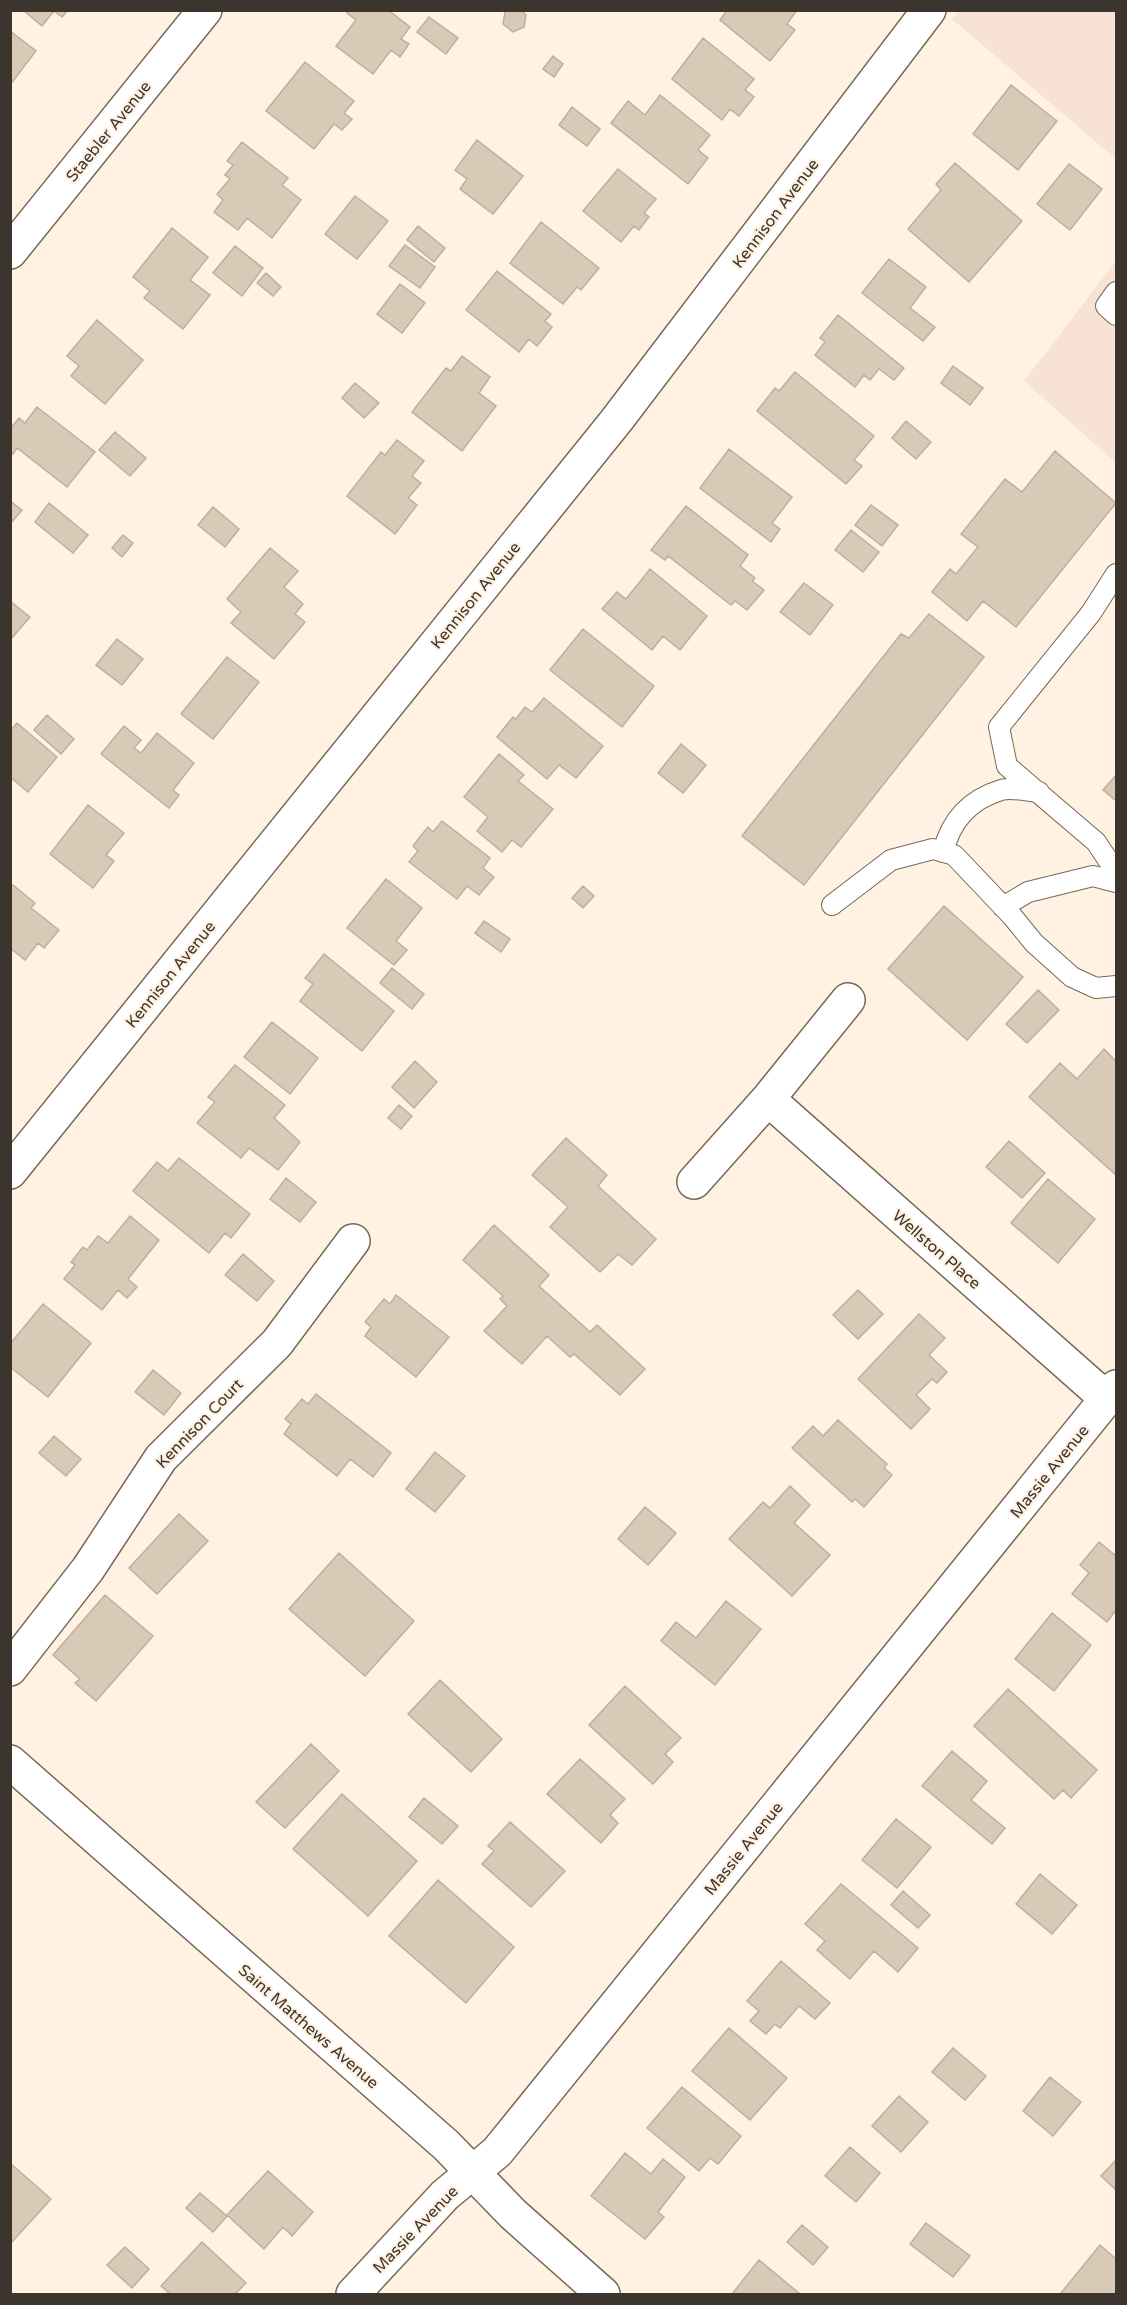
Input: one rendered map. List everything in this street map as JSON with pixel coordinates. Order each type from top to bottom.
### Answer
[{"type":"street","name":"Staebler Avenue","points":[[10,252],[205,10]]},
{"type":"street","name":"Kennison Avenue","points":[[10,1172],[616,421],[929,10]]},
{"type":"street","points":[[694,1182],[768,1099],[848,1000]]},
{"type":"street","name":"Wellston Place","points":[[768,1099],[1112,1393]]},
{"type":"street","name":"Kennison Court","points":[[10,1669],[88,1569],[161,1458],[276,1343],[352,1241]]},
{"type":"street","name":"Massie Avenue","points":[[353,2295],[445,2195],[497,2152],[1112,1393]]},
{"type":"street","name":"Saint Matthews Avenue","points":[[10,1762],[446,2145],[513,2214],[603,2295]]},
{"type":"lane","points":[[1116,292],[1106,306],[1116,315]]},
{"type":"lane","points":[[1116,574],[1091,613],[999,727],[1007,766],[1096,842],[1116,872]]},
{"type":"lane","points":[[943,852],[948,832],[967,808],[1003,789],[1039,792]]},
{"type":"lane","points":[[832,905],[891,860],[933,849],[954,855],[1034,943],[1072,977],[1096,987],[1116,986]]},
{"type":"lane","points":[[1003,907],[1028,892],[1093,876],[1116,882]]},
{"type":"shaded area","points":[[960,11],[1116,11],[1116,159],[952,19]]},
{"type":"shaded area","points":[[1116,261],[1116,463],[1024,381]]},
{"type":"building","points":[[23,10],[68,10],[62,17],[54,11],[42,26]]},
{"type":"building","points":[[349,10],[388,10],[410,27],[401,39],[409,44],[400,57],[391,50],[373,74],[336,46],[356,20],[347,13]]},
{"type":"building","points":[[521,10],[526,15],[524,27],[513,32],[503,24],[505,12]]},
{"type":"building","points":[[727,10],[797,10],[787,24],[795,30],[770,61],[720,20]]},
{"type":"building","points":[[429,17],[458,38],[446,54],[417,32]]},
{"type":"building","points":[[10,31],[36,51],[10,85]]},
{"type":"building","points":[[703,38],[754,79],[745,90],[754,97],[739,116],[730,109],[722,120],[672,79]]},
{"type":"building","points":[[553,56],[563,64],[554,77],[543,69]]},
{"type":"building","points":[[305,62],[354,101],[344,113],[352,119],[342,130],[334,124],[314,149],[266,111]]},
{"type":"building","points":[[1011,85],[1057,121],[1018,170],[973,134]]},
{"type":"building","points":[[660,95],[710,135],[698,150],[708,158],[688,184],[611,123],[628,101],[645,115]]},
{"type":"building","points":[[572,107],[600,129],[587,146],[559,125]]},
{"type":"building","points":[[477,140],[523,176],[493,214],[460,189],[467,179],[455,170]]},
{"type":"building","points":[[242,142],[288,178],[282,185],[301,200],[272,238],[247,218],[238,230],[214,212],[223,200],[217,194],[230,179],[225,175],[233,165],[227,161]]},
{"type":"building","points":[[955,163],[1022,221],[969,282],[908,229],[941,190],[936,184]]},
{"type":"building","points":[[1069,164],[1102,189],[1070,230],[1037,204]]},
{"type":"building","points":[[618,169],[656,199],[644,213],[649,217],[639,230],[634,226],[621,242],[583,211]]},
{"type":"building","points":[[355,196],[388,221],[357,259],[325,234]]},
{"type":"building","points":[[541,222],[599,268],[581,290],[577,287],[563,304],[510,263]]},
{"type":"building","points":[[418,226],[445,248],[434,262],[407,240]]},
{"type":"building","points":[[172,228],[208,257],[190,280],[210,295],[183,329],[144,298],[150,291],[133,277]]},
{"type":"building","points":[[405,245],[435,267],[420,288],[389,266]]},
{"type":"building","points":[[235,246],[263,268],[242,296],[213,273]]},
{"type":"building","points":[[889,259],[926,287],[910,308],[935,327],[923,341],[862,293]]},
{"type":"building","points":[[497,271],[551,314],[545,321],[552,327],[537,346],[529,339],[519,352],[466,310]]},
{"type":"building","points":[[266,273],[281,287],[273,296],[257,283]]},
{"type":"building","points":[[400,284],[425,303],[402,333],[377,314]]},
{"type":"building","points":[[838,315],[904,368],[894,380],[879,369],[870,380],[864,375],[855,387],[815,355],[825,342],[820,338]]},
{"type":"building","points":[[97,320],[143,360],[105,404],[71,376],[79,366],[67,356]]},
{"type":"building","points":[[462,356],[490,377],[479,393],[496,406],[462,451],[412,412],[446,368],[451,371]]},
{"type":"building","points":[[953,366],[983,388],[970,405],[941,383]]},
{"type":"building","points":[[795,372],[874,436],[854,460],[862,466],[846,484],[757,411],[775,388],[779,391]]},
{"type":"building","points":[[355,383],[379,403],[364,418],[342,398]]},
{"type":"building","points":[[37,407],[95,452],[67,487],[17,448],[13,454],[10,452],[10,429],[19,418],[25,423]]},
{"type":"building","points":[[906,421],[931,442],[916,459],[892,438]]},
{"type":"building","points":[[115,432],[146,458],[130,476],[99,450]]},
{"type":"building","points":[[397,440],[424,461],[412,476],[421,483],[408,498],[417,505],[395,534],[347,496],[381,452],[385,455]]},
{"type":"building","points":[[729,449],[792,497],[772,523],[780,529],[771,542],[700,488]]},
{"type":"building","points":[[1055,451],[1116,503],[1016,627],[983,601],[967,621],[932,592],[950,569],[956,574],[978,547],[961,534],[1005,479],[1022,492]]},
{"type":"building","points":[[10,501],[22,510],[10,524]]},
{"type":"building","points":[[49,503],[88,535],[73,553],[35,522]]},
{"type":"building","points":[[871,505],[898,525],[882,546],[855,525]]},
{"type":"building","points":[[686,506],[748,555],[740,566],[755,578],[752,581],[764,590],[747,610],[735,601],[731,605],[668,556],[665,560],[651,550]]},
{"type":"building","points":[[213,507],[239,529],[225,547],[198,525]]},
{"type":"building","points":[[851,530],[879,552],[863,572],[835,550]]},
{"type":"building","points":[[123,535],[133,543],[122,557],[112,548]]},
{"type":"building","points":[[270,548],[298,571],[284,587],[303,604],[295,614],[305,622],[274,659],[231,623],[241,612],[227,599]]},
{"type":"building","points":[[650,569],[707,616],[680,650],[663,636],[652,650],[602,609],[617,592],[626,599]]},
{"type":"building","points":[[804,583],[833,605],[810,635],[780,612]]},
{"type":"building","points":[[10,601],[30,617],[10,640]]},
{"type":"building","points":[[929,614],[984,657],[804,885],[742,836],[901,634],[909,638]]},
{"type":"building","points":[[583,629],[654,686],[622,727],[550,670]]},
{"type":"building","points":[[117,639],[143,659],[122,685],[96,665]]},
{"type":"building","points":[[227,657],[259,682],[213,739],[181,714]]},
{"type":"building","points":[[544,698],[603,746],[576,778],[559,765],[547,779],[497,737],[513,717],[516,719],[525,707],[532,712]]},
{"type":"building","points":[[47,715],[74,739],[61,754],[34,730]]},
{"type":"building","points":[[17,723],[57,757],[28,792],[10,777],[10,731]]},
{"type":"building","points":[[124,726],[141,740],[134,748],[141,753],[157,733],[194,763],[173,790],[179,795],[169,808],[101,754]]},
{"type":"building","points":[[681,744],[706,765],[683,793],[658,773]]},
{"type":"building","points":[[499,754],[524,775],[518,781],[553,809],[521,847],[512,840],[502,852],[477,831],[488,817],[464,797]]},
{"type":"building","points":[[1116,775],[1116,801],[1103,790]]},
{"type":"building","points":[[88,805],[124,833],[106,855],[114,861],[93,888],[50,854]]},
{"type":"building","points":[[442,821],[490,858],[483,868],[494,877],[479,895],[467,886],[457,899],[409,862],[418,851],[413,846],[423,833],[428,827],[433,832]]},
{"type":"building","points":[[386,879],[422,908],[396,941],[407,950],[394,965],[347,928]]},
{"type":"building","points":[[13,885],[35,903],[31,908],[59,930],[44,948],[38,943],[25,960],[10,948],[10,888]]},
{"type":"building","points":[[583,886],[594,896],[583,908],[572,898]]},
{"type":"building","points":[[944,906],[1023,977],[967,1040],[888,969]]},
{"type":"building","points":[[484,921],[510,939],[501,952],[475,933]]},
{"type":"building","points":[[324,954],[394,1011],[362,1051],[300,1001],[313,984],[305,978]]},
{"type":"building","points":[[392,968],[424,994],[412,1009],[380,983]]},
{"type":"building","points":[[1038,990],[1059,1010],[1027,1043],[1006,1024]]},
{"type":"building","points":[[272,1022],[318,1058],[290,1094],[244,1057]]},
{"type":"building","points":[[1104,1049],[1116,1061],[1116,1175],[1029,1097],[1060,1063],[1077,1079]]},
{"type":"building","points":[[415,1061],[437,1082],[414,1108],[392,1087]]},
{"type":"building","points":[[235,1065],[285,1105],[274,1118],[300,1142],[278,1170],[249,1148],[241,1158],[197,1123],[215,1102],[208,1097]]},
{"type":"building","points":[[399,1105],[412,1116],[401,1129],[388,1118]]},
{"type":"building","points":[[566,1138],[607,1175],[598,1186],[656,1239],[632,1265],[618,1254],[600,1272],[550,1227],[568,1207],[532,1175]]},
{"type":"building","points":[[1009,1141],[1045,1173],[1022,1198],[986,1167]]},
{"type":"building","points":[[179,1158],[250,1214],[231,1238],[225,1233],[209,1253],[133,1191],[157,1162],[168,1171]]},
{"type":"building","points":[[286,1178],[316,1202],[300,1222],[270,1199]]},
{"type":"building","points":[[1048,1179],[1095,1219],[1058,1263],[1011,1223]]},
{"type":"building","points":[[130,1216],[159,1240],[128,1279],[137,1287],[127,1298],[118,1290],[102,1310],[64,1279],[75,1265],[71,1262],[83,1247],[87,1250],[98,1236],[108,1243]]},
{"type":"building","points":[[494,1225],[549,1275],[539,1286],[590,1332],[597,1325],[645,1369],[620,1395],[574,1354],[570,1357],[547,1336],[522,1364],[484,1331],[507,1306],[500,1299],[503,1296],[463,1260]]},
{"type":"building","points":[[243,1254],[274,1281],[257,1301],[225,1275]]},
{"type":"building","points":[[858,1290],[883,1314],[858,1339],[833,1315]]},
{"type":"building","points":[[396,1295],[449,1337],[416,1377],[365,1336],[371,1327],[365,1322],[384,1299],[390,1304]]},
{"type":"building","points":[[43,1304],[91,1343],[48,1397],[10,1367],[10,1344]]},
{"type":"building","points":[[919,1314],[945,1338],[929,1355],[947,1372],[937,1383],[932,1379],[916,1395],[930,1409],[911,1429],[858,1379]]},
{"type":"building","points":[[153,1370],[181,1393],[164,1415],[135,1392]]},
{"type":"building","points":[[316,1394],[391,1453],[373,1477],[350,1459],[337,1476],[284,1434],[291,1424],[285,1419],[302,1399],[308,1404]]},
{"type":"building","points":[[838,1420],[887,1464],[884,1468],[892,1475],[864,1507],[855,1499],[852,1502],[792,1448],[813,1426],[823,1436]]},
{"type":"building","points":[[54,1436],[81,1459],[66,1476],[39,1453]]},
{"type":"building","points":[[435,1452],[465,1476],[435,1512],[406,1489]]},
{"type":"building","points":[[790,1486],[810,1505],[794,1523],[830,1555],[792,1596],[729,1539],[763,1502],[770,1508]]},
{"type":"building","points":[[645,1507],[676,1533],[648,1565],[618,1539]]},
{"type":"building","points":[[179,1514],[208,1541],[157,1594],[129,1568]]},
{"type":"building","points":[[1099,1542],[1116,1556],[1116,1610],[1107,1622],[1072,1594],[1089,1573],[1080,1565]]},
{"type":"building","points":[[339,1553],[414,1621],[365,1676],[289,1609]]},
{"type":"building","points":[[105,1595],[153,1636],[96,1701],[75,1683],[80,1679],[53,1655]]},
{"type":"building","points":[[726,1601],[761,1629],[715,1685],[661,1641],[676,1622],[696,1638]]},
{"type":"building","points":[[1052,1613],[1091,1645],[1054,1691],[1015,1659]]},
{"type":"building","points":[[440,1680],[502,1739],[471,1772],[408,1714]]},
{"type":"building","points":[[625,1686],[681,1738],[665,1754],[673,1762],[653,1784],[589,1725]]},
{"type":"building","points":[[1008,1689],[1097,1770],[1071,1798],[1063,1790],[1054,1799],[974,1726]]},
{"type":"building","points":[[311,1744],[339,1771],[285,1828],[256,1802]]},
{"type":"building","points":[[952,1751],[987,1781],[971,1800],[1005,1828],[992,1844],[922,1786]]},
{"type":"building","points":[[580,1759],[625,1799],[610,1815],[618,1823],[601,1843],[547,1794]]},
{"type":"building","points":[[342,1794],[417,1861],[368,1916],[293,1849]]},
{"type":"building","points":[[424,1798],[458,1826],[442,1844],[409,1817]]},
{"type":"building","points":[[896,1819],[931,1847],[897,1888],[862,1860]]},
{"type":"building","points":[[510,1822],[565,1871],[531,1907],[482,1864],[494,1851],[488,1846]]},
{"type":"building","points":[[1040,1874],[1077,1905],[1052,1934],[1016,1904]]},
{"type":"building","points":[[438,1880],[514,1947],[466,2003],[389,1936]]},
{"type":"building","points":[[841,1884],[918,1948],[898,1972],[874,1951],[850,1979],[817,1950],[825,1941],[805,1924]]},
{"type":"building","points":[[903,1891],[930,1915],[918,1928],[891,1905]]},
{"type":"building","points":[[781,1961],[830,2003],[815,2019],[799,2006],[780,2028],[775,2024],[766,2034],[750,2021],[759,2011],[747,2001]]},
{"type":"building","points":[[729,2028],[787,2078],[750,2120],[692,2071]]},
{"type":"building","points":[[953,2048],[986,2076],[965,2100],[932,2072]]},
{"type":"building","points":[[1050,2077],[1081,2102],[1053,2136],[1023,2111]]},
{"type":"building","points":[[682,2087],[741,2136],[718,2164],[710,2158],[699,2171],[647,2128]]},
{"type":"building","points":[[899,2096],[928,2122],[901,2152],[872,2126]]},
{"type":"building","points":[[850,2147],[880,2173],[856,2202],[825,2176]]},
{"type":"building","points":[[625,2153],[651,2174],[663,2159],[685,2177],[658,2212],[664,2217],[645,2239],[591,2196]]},
{"type":"building","points":[[1115,2161],[1116,2163],[1116,2190],[1101,2176]]},
{"type":"building","points":[[10,2163],[51,2199],[10,2244]]},
{"type":"building","points":[[268,2171],[313,2212],[292,2236],[283,2227],[264,2249],[227,2215]]},
{"type":"building","points":[[200,2193],[227,2216],[213,2232],[186,2208]]},
{"type":"building","points":[[926,2223],[970,2256],[953,2277],[910,2244]]},
{"type":"building","points":[[802,2225],[828,2247],[813,2265],[787,2242]]},
{"type":"building","points":[[202,2242],[246,2283],[235,2294],[170,2294],[161,2286]]},
{"type":"building","points":[[1100,2245],[1116,2259],[1116,2294],[1061,2293]]},
{"type":"building","points":[[125,2247],[149,2269],[132,2288],[107,2265]]},
{"type":"building","points":[[759,2260],[800,2294],[732,2294]]}]
